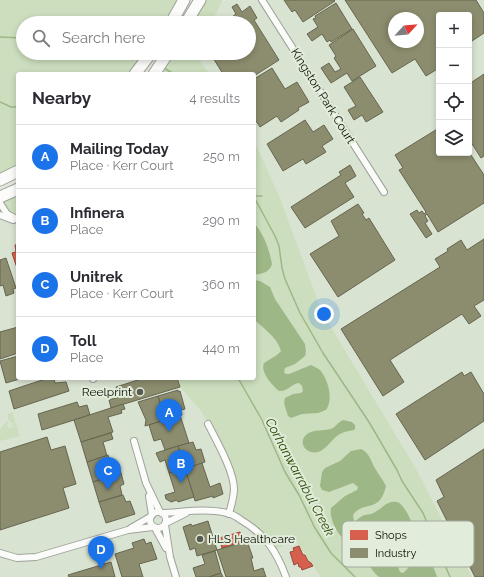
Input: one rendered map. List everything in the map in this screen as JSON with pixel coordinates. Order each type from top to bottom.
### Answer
[{"type":"highway","points":[[175,16],[184,0]]},
{"type":"highway","points":[[190,16],[200,0]]},
{"type":"highway","points":[[137,72],[146,60]]},
{"type":"highway","points":[[156,72],[164,60]]},
{"type":"highway","points":[[0,180],[16,172]]},
{"type":"highway","points":[[0,197],[16,190]]},
{"type":"street","name":"Kingston Park Court","points":[[262,0],[384,192]]},
{"type":"street","points":[[0,203],[7,214],[16,220]]},
{"type":"street","points":[[0,215],[16,220]]},
{"type":"street","points":[[208,424],[226,462],[233,481],[234,494],[229,514]]},
{"type":"street","points":[[134,441],[146,483],[151,516],[150,522],[170,557]]},
{"type":"street","points":[[146,483],[161,513],[166,519],[165,524],[170,557],[176,577]]},
{"type":"street","points":[[0,554],[17,558],[36,557],[128,530],[154,527],[160,528],[191,511]]},
{"type":"street","points":[[128,530],[155,512],[211,511],[229,514],[245,522],[262,535],[277,556],[286,577]]},
{"type":"shaded area","points":[[0,0],[184,0],[175,16],[16,16],[16,60],[146,60],[137,72],[16,72],[16,172],[0,180]]},
{"type":"shaded area","points":[[200,0],[223,0],[215,16],[190,16]]},
{"type":"shaded area","points":[[226,0],[484,0],[484,577],[472,577],[467,567],[474,567],[474,521],[443,521],[415,467],[322,312],[280,198],[256,144],[256,72],[208,72],[199,60],[256,60],[256,16],[215,16],[222,2]]},
{"type":"shaded area","points":[[163,60],[199,60],[208,72],[155,72]]},
{"type":"shaded area","points":[[256,144],[280,198],[322,312],[415,467],[443,521],[342,521],[342,567],[467,567],[472,577],[321,577],[295,540],[274,550],[263,535],[229,514],[234,488],[208,424],[201,411],[180,387],[178,380],[256,380]]},
{"type":"shaded area","points":[[16,191],[16,218],[0,203]]},
{"type":"shaded area","points":[[0,217],[16,221],[16,380],[178,380],[180,387],[201,411],[208,424],[295,539],[321,577],[0,577]]},
{"type":"shaded area","points":[[256,226],[266,242],[272,264],[267,271],[256,274]]},
{"type":"shaded area","points":[[256,280],[270,287],[275,299],[305,344],[305,356],[295,364],[285,368],[284,372],[289,374],[311,365],[320,370],[328,384],[330,395],[330,401],[326,410],[318,413],[302,414],[291,418],[288,416],[284,403],[285,398],[303,391],[302,386],[299,383],[279,391],[270,382],[265,374],[263,367],[264,363],[281,351],[273,337],[256,321]]},
{"type":"shaded area","points":[[12,412],[20,436],[0,441],[0,429],[7,421],[9,424],[7,424],[8,428],[13,427],[12,423],[8,419],[8,414]]},
{"type":"shaded area","points":[[343,420],[352,422],[355,425],[355,429],[344,432],[335,437],[325,448],[318,452],[310,452],[304,447],[303,441],[307,434],[310,432],[331,429]]},
{"type":"shaded area","points":[[361,449],[368,455],[386,486],[383,495],[376,504],[357,511],[353,515],[354,521],[342,521],[342,538],[332,521],[331,508],[345,496],[357,490],[358,487],[353,483],[329,492],[322,490],[320,486],[322,472],[325,468],[340,461],[351,451]]},
{"type":"shaded area","points":[[390,502],[397,502],[401,504],[411,521],[356,521],[365,515],[373,513]]},
{"type":"shaded area","points":[[371,567],[398,567],[400,572],[403,573],[409,567],[433,567],[437,577],[379,577]]},
{"type":"building: Shops","points":[[16,252],[16,265],[12,253]]},
{"type":"building: Shops","points":[[240,532],[243,542],[222,548],[219,538]]},
{"type":"building: Shops","points":[[299,546],[303,555],[305,555],[313,566],[302,570],[298,563],[294,565],[290,552],[294,551],[293,548]]},
{"type":"building: Industry","points":[[284,0],[335,1],[303,22],[295,10],[292,12]]},
{"type":"building: Industry","points":[[345,0],[476,0],[484,13],[484,33],[472,41],[472,12],[436,12],[436,70],[426,76],[415,59],[392,73]]},
{"type":"building: Industry","points":[[336,3],[352,29],[331,42],[330,40],[327,42],[322,34],[312,41],[307,34],[318,27],[313,19],[316,18],[315,16]]},
{"type":"building: Industry","points":[[237,4],[242,12],[250,6],[256,16],[233,16],[236,14],[232,7]]},
{"type":"building: Industry","points":[[256,23],[279,60],[256,75],[256,72],[222,72],[214,60],[256,60]]},
{"type":"building: Industry","points":[[353,29],[376,66],[352,81],[347,73],[331,83],[321,68],[329,63],[335,72],[341,69],[334,58],[336,56],[329,45]]},
{"type":"building: Industry","points":[[272,68],[285,89],[297,82],[309,102],[298,108],[299,110],[281,122],[277,116],[260,127],[256,121],[256,78]]},
{"type":"building: Industry","points":[[484,74],[484,156],[481,158],[472,144],[472,82]]},
{"type":"building: Industry","points":[[360,77],[383,112],[366,122],[362,115],[354,120],[348,110],[356,106],[344,87]]},
{"type":"building: Industry","points":[[305,120],[313,132],[324,125],[333,139],[322,146],[326,152],[306,164],[303,159],[283,171],[267,144]]},
{"type":"building: Industry","points":[[436,130],[436,156],[472,156],[484,175],[484,203],[438,232],[427,214],[425,216],[428,221],[425,223],[432,234],[426,238],[410,214],[417,210],[419,213],[422,211],[424,214],[426,212],[399,170],[403,168],[395,155]]},
{"type":"building: Industry","points":[[350,165],[356,176],[345,183],[354,197],[305,228],[291,207],[341,175],[339,172]]},
{"type":"building: Industry","points":[[358,204],[364,213],[362,214],[366,220],[369,218],[395,260],[338,297],[310,254],[339,236],[331,221]]},
{"type":"building: Industry","points":[[484,239],[484,300],[474,306],[481,316],[469,324],[462,314],[390,360],[404,382],[383,396],[341,329],[440,267],[435,259],[448,251],[447,249],[461,240],[467,250]]},
{"type":"building: Industry","points":[[6,258],[16,288],[13,289],[14,293],[6,296],[3,285],[0,286],[0,260]]},
{"type":"building: Industry","points":[[16,328],[16,354],[0,359],[0,332]]},
{"type":"building: Industry","points":[[16,357],[16,380],[6,383],[0,361]]},
{"type":"building: Industry","points":[[462,372],[464,376],[471,372],[484,394],[484,421],[425,460],[396,414]]},
{"type":"building: Industry","points":[[42,380],[54,380],[55,383],[66,382],[69,391],[14,409],[9,391]]},
{"type":"building: Industry","name":"Reelprint","points":[[138,380],[178,380],[180,387],[111,408],[109,400],[119,397],[116,387]]},
{"type":"building: Industry","points":[[178,390],[178,392],[180,391],[185,409],[181,410],[182,415],[165,420],[158,396]]},
{"type":"building: Industry","points":[[158,396],[165,420],[145,426],[146,420],[138,402]]},
{"type":"building: Industry","points":[[77,402],[79,407],[87,405],[90,415],[42,430],[38,414]]},
{"type":"building: Industry","points":[[123,404],[125,409],[121,410],[122,413],[108,417],[113,432],[81,442],[74,420]]},
{"type":"building: Industry","points":[[180,415],[189,443],[165,450],[161,439],[154,441],[149,425]]},
{"type":"building: Industry","points":[[111,433],[113,439],[103,442],[107,456],[87,462],[81,442]]},
{"type":"building: Industry","points":[[47,437],[51,450],[65,446],[76,484],[63,488],[69,508],[0,530],[0,452]]},
{"type":"building: Industry","points":[[193,442],[196,450],[201,449],[205,462],[185,469],[178,446]]},
{"type":"building: Industry","points":[[178,446],[185,469],[169,473],[165,460],[160,462],[156,453]]},
{"type":"building: Industry","points":[[484,449],[484,577],[475,577],[470,567],[474,567],[474,521],[447,521],[437,501],[444,497],[436,480]]},
{"type":"building: Industry","points":[[108,455],[111,464],[117,462],[121,473],[93,482],[87,462]]},
{"type":"building: Industry","points":[[202,463],[210,487],[220,483],[223,494],[213,498],[213,496],[195,501],[185,469]]},
{"type":"building: Industry","points":[[185,469],[194,497],[178,502],[177,500],[171,502],[166,499],[165,495],[175,492],[169,473]]},
{"type":"building: Industry","points":[[121,473],[124,484],[120,486],[122,495],[99,502],[93,482]]},
{"type":"building: Industry","points":[[123,495],[126,502],[130,501],[135,514],[106,523],[99,502]]},
{"type":"building: Industry","name":"HLS Healthcare","points":[[208,521],[217,550],[197,556],[195,548],[190,550],[183,527]]},
{"type":"building: Industry","points":[[144,539],[146,544],[151,542],[157,559],[139,564],[143,577],[122,577],[115,554],[134,548],[132,543]]},
{"type":"building: Industry","points":[[247,541],[253,558],[251,558],[254,571],[263,568],[266,577],[226,577],[217,550]]},
{"type":"building: Industry","points":[[215,551],[221,573],[209,577],[196,577],[193,568],[205,564],[202,555]]},
{"type":"building: Industry","points":[[111,562],[115,577],[69,577],[68,575]]},
{"type":"building: Industry","points":[[221,573],[223,577],[209,577]]},
{"type":"waterway","points":[[0,37],[16,38]]},
{"type":"waterway","points":[[164,68],[171,72]]},
{"type":"waterway","name":"Corhanwarrabul Creek","points":[[0,102],[11,107],[16,107]]},
{"type":"waterway","points":[[256,196],[262,196]]},
{"type":"waterway","points":[[256,201],[279,246],[285,279],[300,313],[323,353],[369,422],[426,521]]},
{"type":"waterway","name":"Corhanwarrabul Creek","points":[[239,380],[262,420],[285,472],[299,495],[315,528],[331,553],[342,564]]},
{"type":"waterway","name":"Corhanwarrabul Creek","points":[[345,567],[355,577]]},
{"type":"waterway","points":[[446,567],[450,577]]},
{"type":"place","name":"Reelprint","points":[[140,392]]},
{"type":"place","name":"Mailing Today","points":[[169,432]]},
{"type":"place","name":"Infinera","points":[[181,483]]},
{"type":"place","name":"Unitrek","points":[[108,490]]},
{"type":"place","name":"HLS Healthcare","points":[[200,539]]},
{"type":"place","name":"Toll","points":[[101,569]]}]
